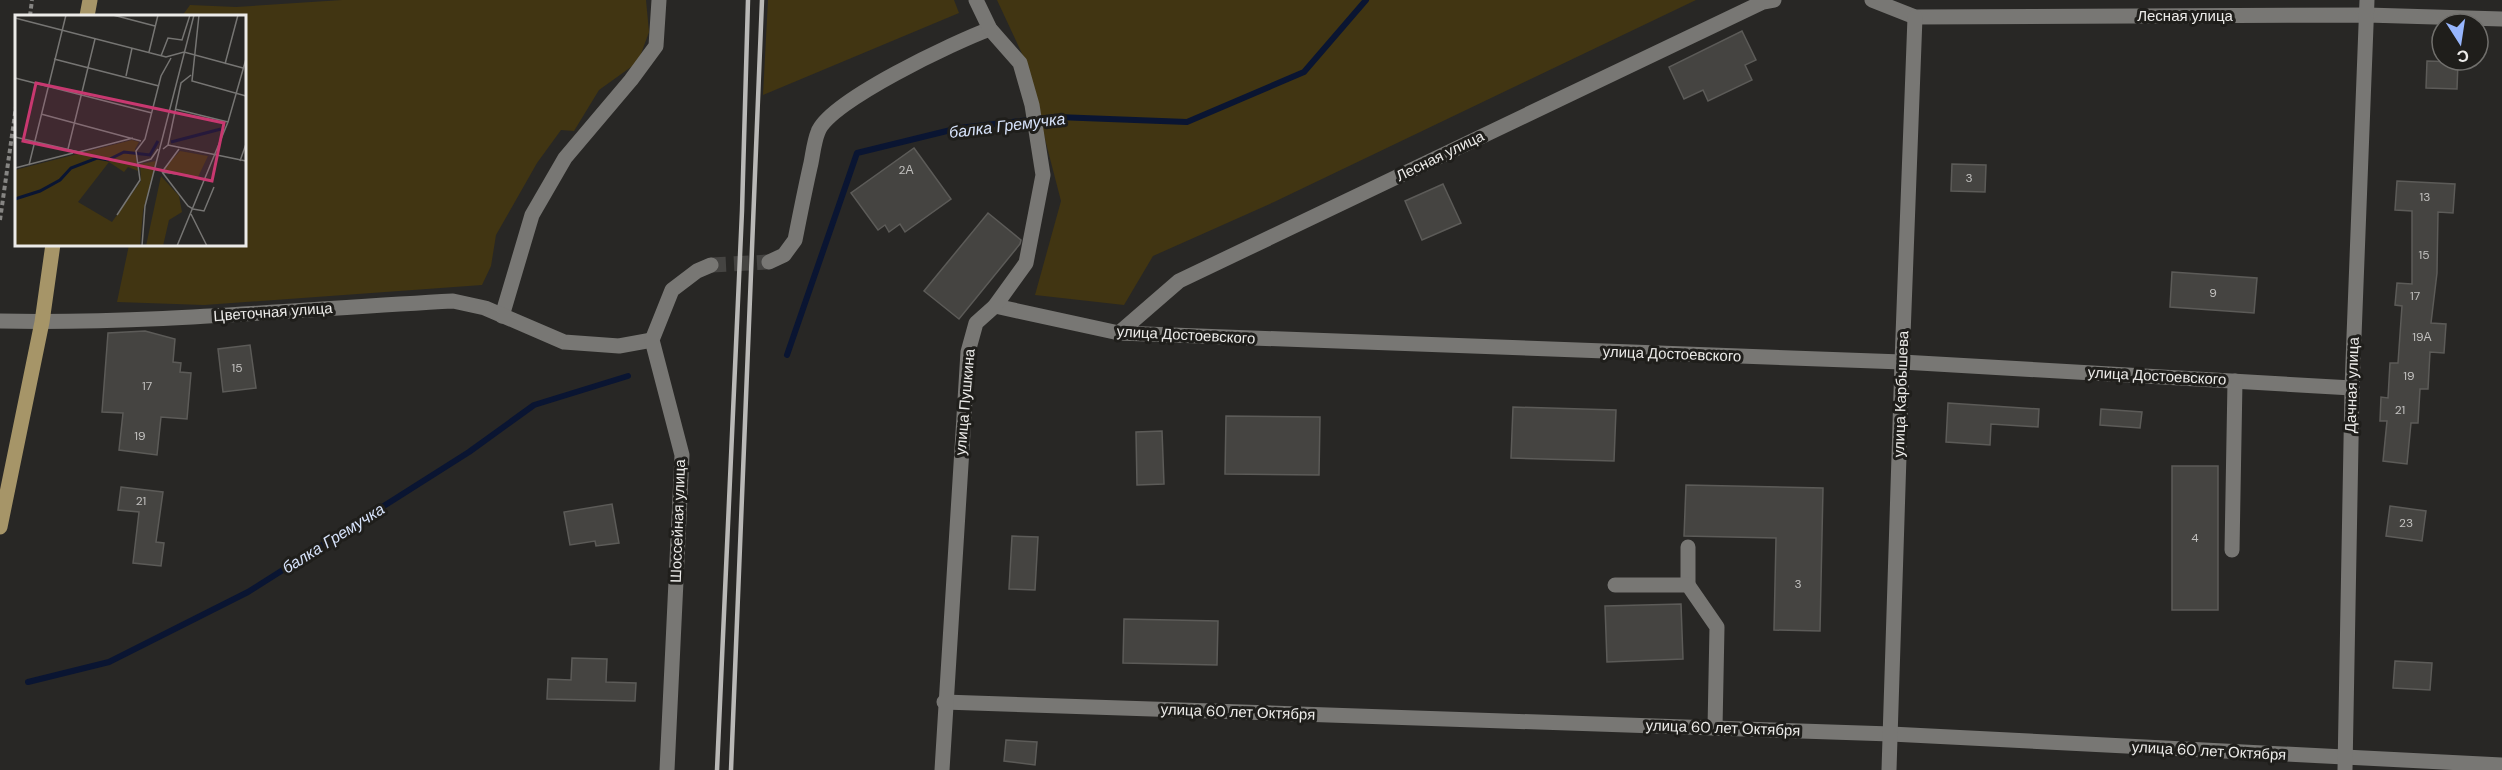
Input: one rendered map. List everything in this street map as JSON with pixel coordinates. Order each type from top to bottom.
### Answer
[{"type":"main road","points":[[87,15],[90,0]]},
{"type":"main road","points":[[0,527],[42,321],[53,246]]},
{"type":"street","points":[[502,316],[532,215],[566,158],[631,80],[656,46],[659,0]]},
{"type":"street","name":"улица Пушкина","points":[[942,770],[944,702],[968,352],[976,322],[995,306],[1026,263],[1043,175],[1032,105],[1020,63],[990,29],[976,0]]},
{"type":"street","name":"Лесная улица","points":[[1119,333],[1179,281],[1762,2],[1774,0]]},
{"type":"street","name":"Лесная улица","points":[[1872,0],[1916,17],[2367,8],[2502,19]]},
{"type":"street","name":"Дачная улица","points":[[2345,764],[2352,388],[2367,8]]},
{"type":"street","name":"улица Карбышева","points":[[1889,770],[1916,17]]},
{"type":"street","points":[[769,262],[784,255],[795,240],[818,130],[830,115],[843,105],[911,66],[970,36],[990,29]]},
{"type":"street","points":[[652,340],[672,290],[697,270],[711,265]]},
{"type":"street","name":"Цветочная улица","points":[[0,321],[207,316],[453,301],[485,308],[564,342],[619,346],[652,340]]},
{"type":"street","name":"улица Достоевского","points":[[995,306],[1119,333],[1902,362],[2352,388]]},
{"type":"street","name":"Шоссейная улица","points":[[652,340],[682,455],[667,770]]},
{"type":"street","points":[[2232,550],[2235,381]]},
{"type":"street","points":[[1688,547],[1688,585],[1717,627],[1715,728]]},
{"type":"street","points":[[1615,585],[1688,585]]},
{"type":"street","name":"улица 60 лет Октября","points":[[944,702],[1891,734],[2345,764],[2502,765]]},
{"type":"path","points":[[30,15],[32,0]]},
{"type":"path","points":[[0,220],[15,114]]},
{"type":"shaded area","points":[[342,0],[646,0],[649,32],[638,62],[599,90],[574,131],[561,130],[537,163],[496,235],[491,266],[482,285],[204,305],[117,302],[129,246],[246,246],[246,15],[183,15],[190,5],[236,7]]},
{"type":"shaded area","points":[[768,0],[954,0],[959,13],[763,95]]},
{"type":"shaded area","points":[[997,0],[1696,0],[1274,202],[1153,256],[1124,305],[1035,295],[1061,201],[1024,58]]},
{"type":"building","points":[[1742,31],[1756,60],[1745,65],[1752,80],[1708,101],[1703,90],[1684,99],[1669,67]]},
{"type":"building","points":[[2427,61],[2430,61],[2430,72],[2458,72],[2457,89],[2426,88]]},
{"type":"building","points":[[914,148],[951,199],[905,232],[900,224],[889,232],[885,225],[878,230],[851,193]]},
{"type":"building","points":[[1952,164],[1986,165],[1985,192],[1951,191]]},
{"type":"building","points":[[2397,181],[2455,184],[2453,213],[2438,212],[2437,273],[2431,323],[2446,324],[2444,353],[2430,352],[2428,389],[2420,389],[2418,423],[2411,423],[2407,464],[2383,461],[2387,421],[2380,421],[2381,397],[2388,398],[2390,363],[2398,363],[2402,306],[2395,305],[2397,283],[2412,284],[2412,211],[2395,210]]},
{"type":"building","points":[[1443,184],[1461,223],[1422,240],[1405,201]]},
{"type":"building","points":[[988,213],[1021,240],[1020,244],[959,319],[924,291]]},
{"type":"building","points":[[2172,272],[2257,278],[2254,313],[2170,307]]},
{"type":"building","points":[[145,331],[175,339],[173,362],[181,363],[180,372],[191,373],[187,419],[161,417],[157,455],[119,450],[123,413],[102,412],[108,333]]},
{"type":"building","points":[[250,345],[256,388],[223,392],[218,349]]},
{"type":"building","points":[[1948,403],[2039,409],[2038,427],[1991,424],[1990,445],[1946,442]]},
{"type":"building","points":[[1513,407],[1616,410],[1614,461],[1511,458]]},
{"type":"building","points":[[2101,409],[2142,412],[2140,428],[2100,425]]},
{"type":"building","points":[[1226,416],[1320,417],[1319,475],[1225,474]]},
{"type":"building","points":[[1162,431],[1164,484],[1137,485],[1136,432]]},
{"type":"building","points":[[2172,466],[2218,466],[2218,610],[2172,610]]},
{"type":"building","points":[[1686,485],[1823,488],[1820,631],[1774,630],[1776,538],[1684,536]]},
{"type":"building","points":[[121,487],[163,492],[156,542],[164,543],[161,566],[133,563],[139,512],[118,510]]},
{"type":"building","points":[[612,504],[619,543],[596,546],[595,541],[570,545],[564,512]]},
{"type":"building","points":[[2390,506],[2426,511],[2422,541],[2386,536]]},
{"type":"building","points":[[1012,536],[1038,537],[1035,590],[1009,589]]},
{"type":"building","points":[[1681,604],[1683,659],[1607,662],[1605,606]]},
{"type":"building","points":[[1124,619],[1218,621],[1217,665],[1123,663]]},
{"type":"building","points":[[572,658],[607,659],[606,682],[636,683],[635,701],[547,699],[548,679],[571,680]]},
{"type":"building","points":[[2395,661],[2432,663],[2430,690],[2393,688]]},
{"type":"building","points":[[1006,740],[1037,742],[1035,765],[1004,761]]},
{"type":"waterway","name":"балка Гремучка","points":[[787,355],[857,153],[959,128],[1057,117],[1187,122],[1304,72],[1366,0]]},
{"type":"waterway","name":"балка Гремучка","points":[[28,682],[109,662],[248,592],[469,452],[534,405],[628,376]]},
{"type":"tunnel","points":[[711,265],[769,262]]},
{"type":"railway","points":[[717,770],[742,211],[748,0]]},
{"type":"railway","points":[[731,770],[762,0]]}]
